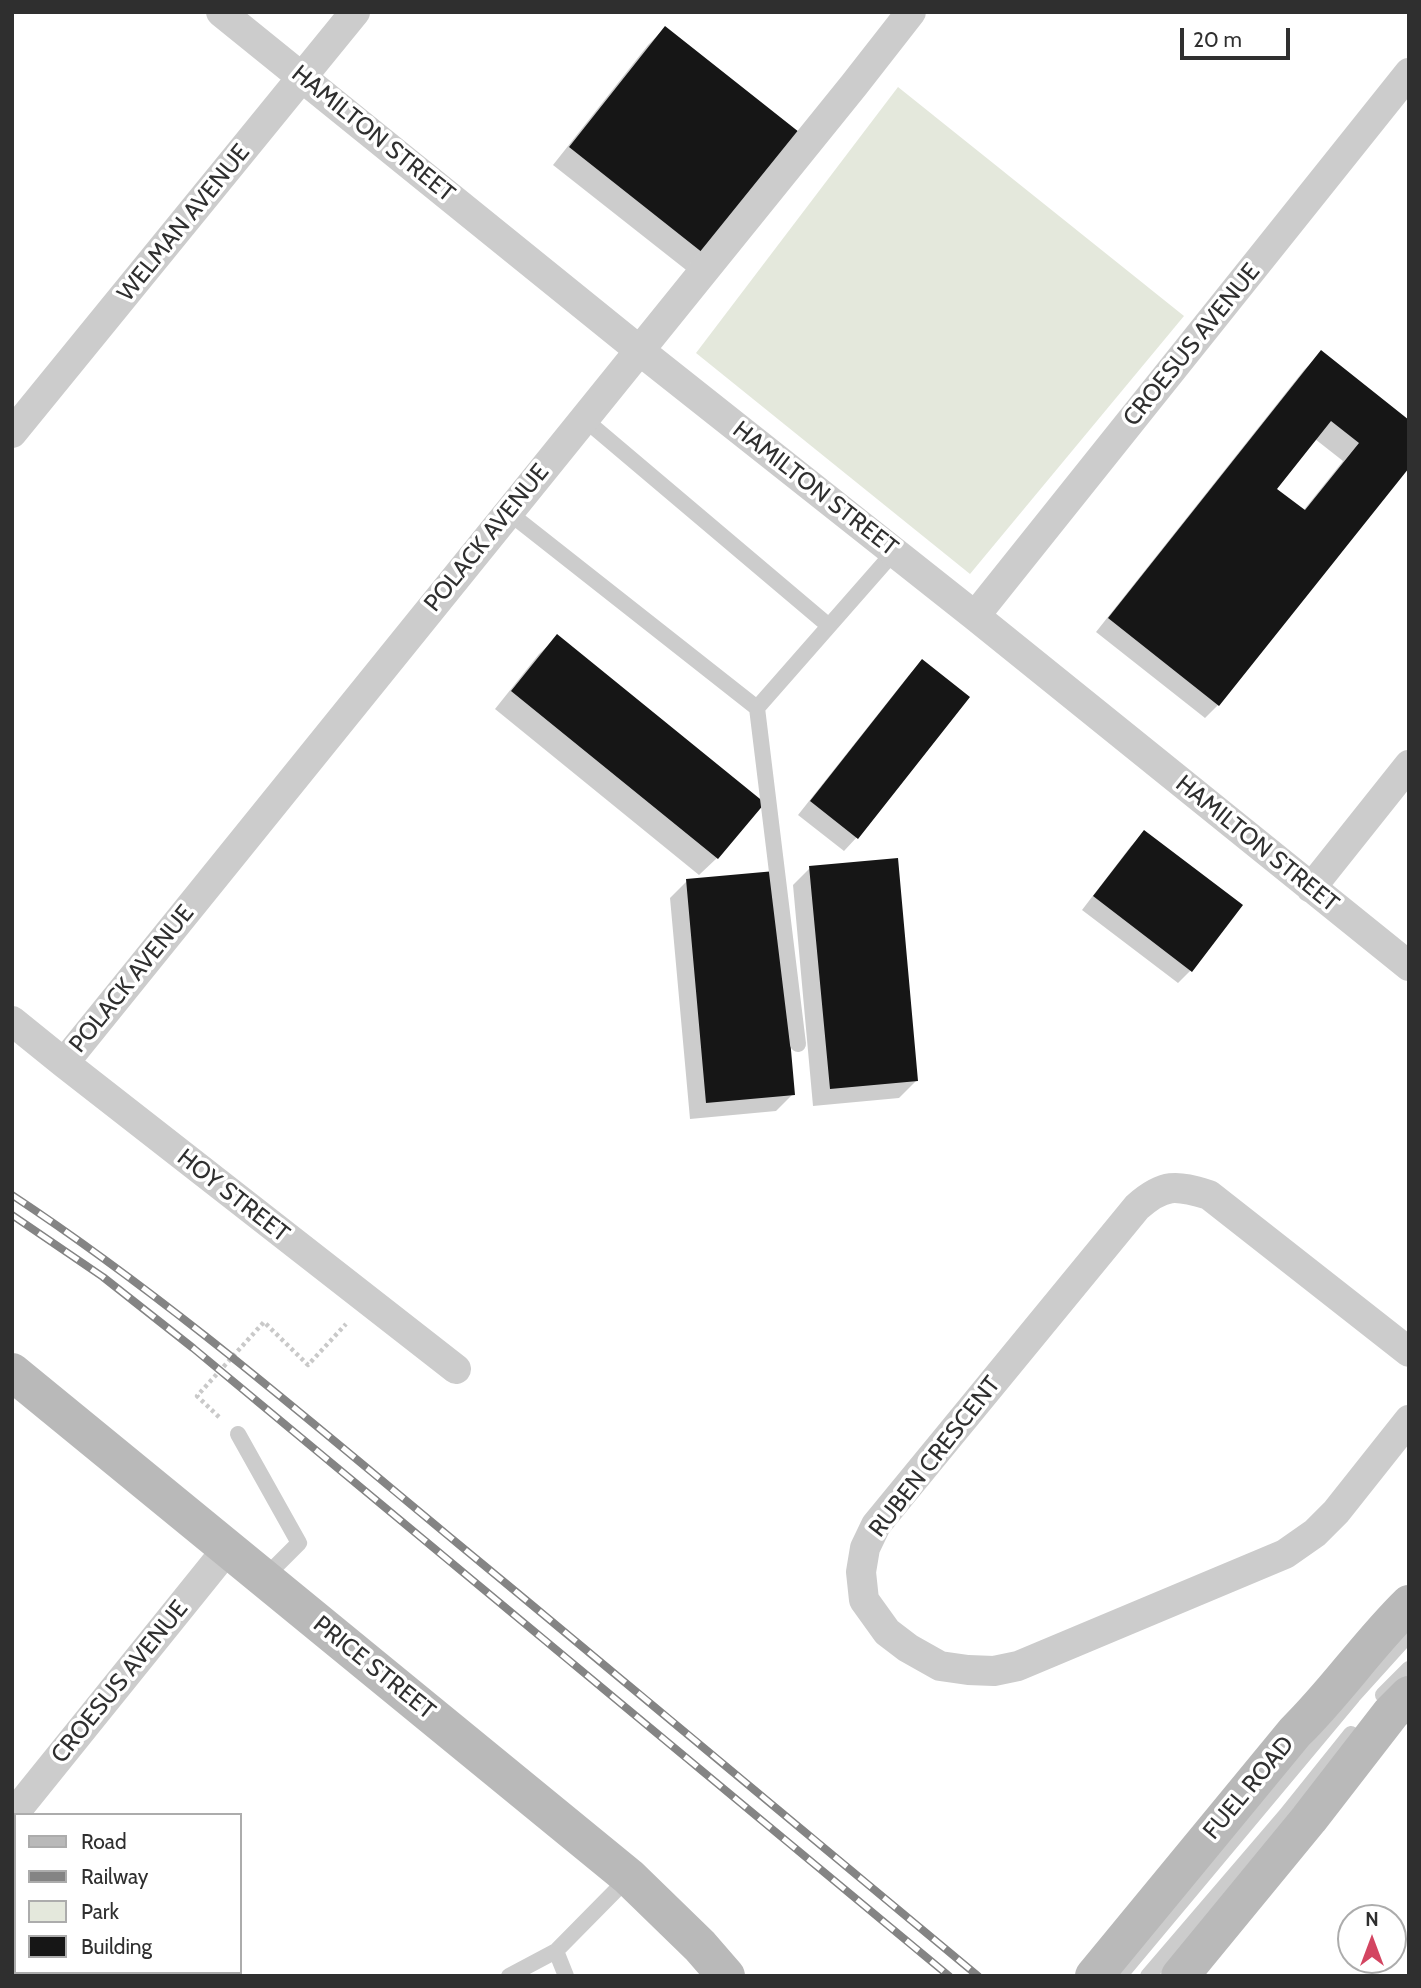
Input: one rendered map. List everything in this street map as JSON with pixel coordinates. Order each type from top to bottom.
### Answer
[{"type":"street","name":"HAMILTON STREET","points":[[221,12],[1409,966]]},
{"type":"street","name":"WELMAN AVENUE","points":[[12,433],[355,12]]},
{"type":"street","name":"POLACK AVENUE","points":[[64,1063],[911,12]]},
{"type":"street","name":"CROESUS AVENUE","points":[[975,616],[1409,74]]},
{"type":"street","points":[[1311,888],[1409,765]]},
{"type":"street","name":"HOY STREET","points":[[12,1021],[456,1370]]},
{"type":"street","name":"RUBEN CRESCENT","points":[[1409,1352],[1209,1195],[1191,1189],[1171,1187],[1152,1194],[1137,1207],[876,1525],[865,1548],[861,1572],[864,1600],[887,1632],[908,1648],[940,1665],[994,1671],[1018,1665],[1285,1554],[1315,1533],[1336,1512],[1409,1420]]},
{"type":"street","name":"PRICE STREET","points":[[12,1372],[629,1877],[700,1946],[726,1976]]},
{"type":"street","name":"CROESUS AVENUE","points":[[14,1813],[228,1548]]},
{"type":"street","name":"FUEL ROAD","points":[[1094,1976],[1295,1732],[1315,1713],[1371,1644],[1409,1604]]},
{"type":"street","points":[[1180,1976],[1309,1819],[1391,1713],[1392,1700]]},
{"type":"lane","points":[[583,418],[829,626]]},
{"type":"lane","points":[[508,512],[757,708],[798,1044]]},
{"type":"lane","points":[[757,708],[894,552]]},
{"type":"lane","points":[[238,1434],[299,1543],[264,1578]]},
{"type":"lane","points":[[1119,1976],[1361,1687],[1409,1634]]},
{"type":"lane","points":[[1392,1700],[1409,1669]]},
{"type":"lane","points":[[1148,1976],[1286,1815],[1358,1726]]},
{"type":"lane","points":[[509,1976],[556,1951],[629,1877]]},
{"type":"lane","points":[[556,1951],[566,1976]]},
{"type":"path","points":[[197,1396],[264,1322],[308,1365],[368,1301]]},
{"type":"green space","points":[[898,87],[1184,316],[970,574],[696,353]]},
{"type":"building","points":[[665,26],[804,136],[708,257],[569,147]]},
{"type":"building","points":[[1321,350],[1409,420],[1409,468],[1219,706],[1108,618]],"holes":[[[1331,421],[1359,443],[1305,510],[1277,489]]]},
{"type":"building","points":[[557,634],[765,803],[718,859],[511,691]]},
{"type":"building","points":[[922,659],[970,697],[858,839],[810,801]]},
{"type":"building","points":[[1144,830],[1243,905],[1192,972],[1093,896]]},
{"type":"building","points":[[898,858],[918,1081],[830,1089],[809,866]]},
{"type":"building","points":[[775,871],[795,1095],[706,1103],[686,879]]},
{"type":"railway","points":[[12,1195],[124,1274],[233,1358],[978,1976]]},
{"type":"railway","points":[[12,1215],[103,1277],[193,1348],[949,1976]]}]
